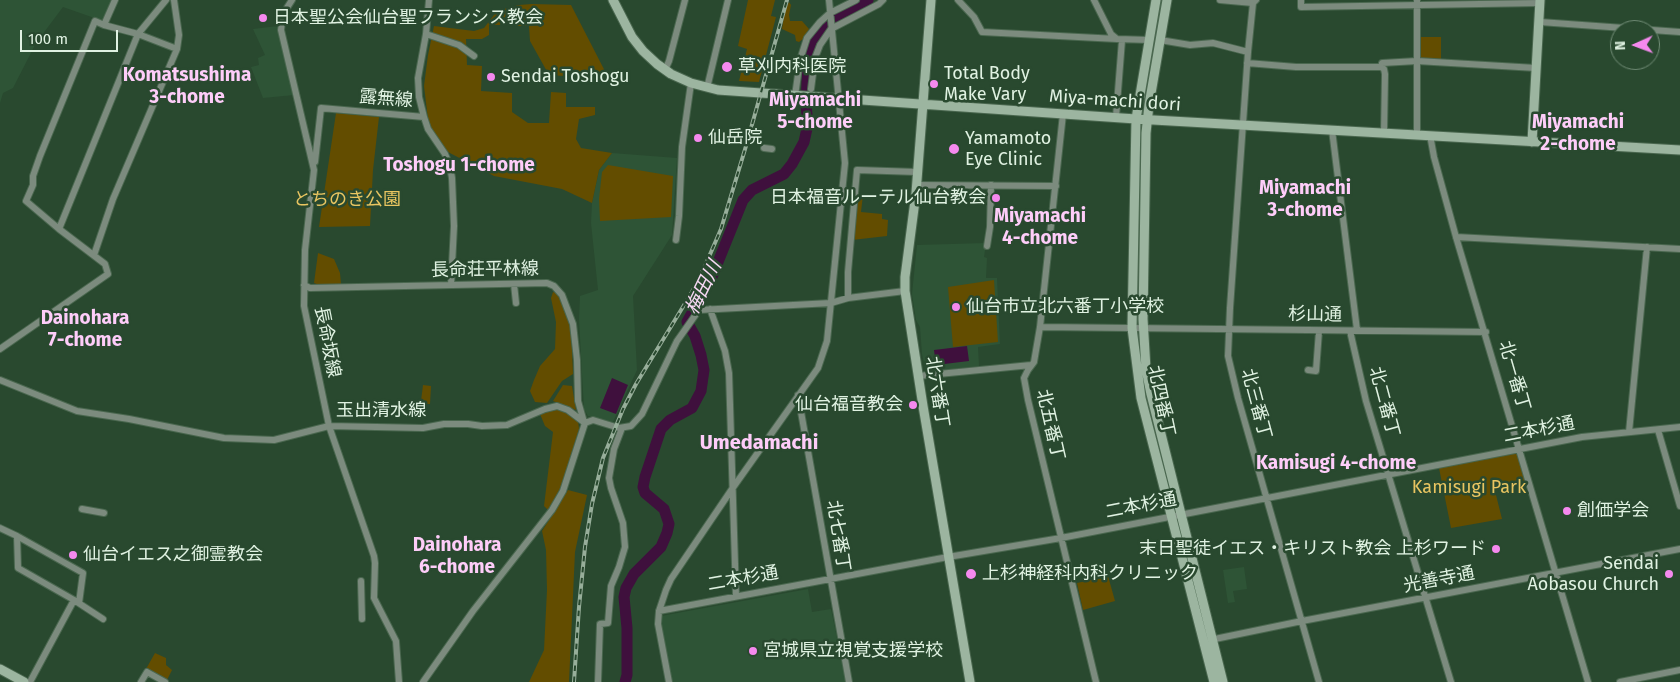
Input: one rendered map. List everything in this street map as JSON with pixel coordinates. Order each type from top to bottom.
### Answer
[{"type":"street","points":[[104,25],[115,0]]},
{"type":"street","points":[[59,229],[138,34],[166,0]]},
{"type":"street","points":[[94,255],[113,199],[177,49],[179,35],[174,0]]},
{"type":"street","name":"長命坂線","points":[[292,0],[283,14],[282,30],[314,170],[305,250],[304,306],[329,426],[374,556],[374,598],[396,641],[399,682]]},
{"type":"street","name":"露無線","points":[[314,170],[321,108],[424,117],[419,96],[418,78],[426,34],[429,0]]},
{"type":"street","name":"Miya-machi dori","points":[[613,0],[628,31],[648,56],[665,70],[691,84],[707,88],[796,96],[811,93],[839,98],[923,105],[1136,119],[1680,150]]},
{"type":"street","points":[[665,70],[670,61],[685,0]]},
{"type":"street","points":[[707,88],[728,0]]},
{"type":"street","points":[[669,682],[658,624],[659,610],[671,580],[818,368],[827,341],[844,164],[829,0]]},
{"type":"street","points":[[796,96],[798,72],[804,45],[815,27],[830,14],[856,0]]},
{"type":"street","points":[[811,93],[815,58],[820,45],[831,29],[879,4],[883,0]]},
{"type":"street","name":"北六番丁","points":[[931,0],[905,290],[970,682]]},
{"type":"street","points":[[958,0],[974,17],[982,32],[1150,40]]},
{"type":"street","points":[[1094,0],[1111,34],[1119,39]]},
{"type":"street","name":"北四番丁","points":[[1156,0],[1136,119],[1132,328],[1141,398],[1171,516],[1208,640],[1224,682]]},
{"type":"street","name":"北四番丁","points":[[1167,0],[1147,119],[1143,328],[1146,369],[1151,394],[1182,514],[1208,640],[1214,682]]},
{"type":"street","points":[[1220,0],[1254,1]]},
{"type":"street","points":[[1301,0],[1301,7],[1417,3],[1540,2],[1532,142]]},
{"type":"street","name":"北三番丁","points":[[1254,1],[1247,63],[1229,330],[1230,367],[1319,682]]},
{"type":"street","points":[[1417,3],[1417,135]]},
{"type":"street","points":[[0,348],[108,274],[105,264],[26,201],[33,176],[95,21],[138,34],[177,49]]},
{"type":"street","points":[[1540,22],[1680,32]]},
{"type":"street","points":[[426,34],[459,45],[474,56]]},
{"type":"street","points":[[1116,117],[1119,39]]},
{"type":"street","points":[[1160,40],[1190,45],[1213,44],[1248,52]]},
{"type":"street","points":[[1381,67],[1382,63],[1416,61],[1536,68]]},
{"type":"street","points":[[1247,63],[1296,67],[1381,67]]},
{"type":"street","points":[[1381,67],[1384,69],[1385,74],[1384,133]]},
{"type":"street","points":[[676,240],[682,147],[691,84]]},
{"type":"street","name":"北五番丁","points":[[1063,114],[1040,327],[1034,362],[1024,378],[1096,682]]},
{"type":"street","points":[[424,117],[428,129],[445,154],[452,178],[454,226],[451,285]]},
{"type":"street","name":"北二番丁","points":[[1332,130],[1353,331],[1366,401],[1451,682]]},
{"type":"street","name":"北一番丁","points":[[1430,136],[1456,237],[1486,332],[1588,682]]},
{"type":"street","points":[[848,298],[848,272],[857,170],[917,172]]},
{"type":"street","points":[[916,184],[1056,186]]},
{"type":"street","points":[[988,246],[991,185]]},
{"type":"street","points":[[1456,237],[1680,249]]},
{"type":"street","points":[[1629,432],[1647,247]]},
{"type":"street","name":"長命荘平林線","points":[[304,285],[310,288],[547,283],[554,286],[562,295],[572,324],[577,360],[578,401],[585,423]]},
{"type":"street","points":[[514,284],[516,303]]},
{"type":"street","points":[[422,682],[473,611],[552,510],[563,492],[585,423],[593,420],[622,428],[631,426],[642,414],[677,341],[699,310],[831,303],[848,298],[905,290]]},
{"type":"street","points":[[710,309],[725,351],[729,373],[736,596]]},
{"type":"street","name":"杉山通","points":[[1040,327],[1486,332]]},
{"type":"street","points":[[1308,370],[1316,371],[1319,331]]},
{"type":"street","points":[[918,376],[1031,365]]},
{"type":"street","name":"玉出清水線","points":[[0,380],[77,411],[129,419],[224,438],[282,439],[329,426],[423,428],[444,424],[507,425],[557,406],[568,410],[585,423]]},
{"type":"street","name":"北七番丁","points":[[798,395],[848,682]]},
{"type":"street","name":"二本杉通","points":[[659,610],[1062,538],[1598,434],[1680,427]]},
{"type":"street","points":[[598,682],[600,624],[608,623],[611,586],[625,547],[623,523],[609,478],[614,449],[622,428]]},
{"type":"street","points":[[1658,430],[1680,506]]},
{"type":"street","points":[[82,509],[104,513]]},
{"type":"street","points":[[0,528],[83,573],[76,602],[30,682]]},
{"type":"street","points":[[17,536],[18,568],[103,619]]},
{"type":"street","name":"光善寺通","points":[[1208,640],[1425,597],[1680,550]]},
{"type":"street","points":[[361,581],[362,619]]},
{"type":"street","points":[[362,598],[374,598]]},
{"type":"street","points":[[0,669],[24,682]]},
{"type":"street","points":[[1620,682],[1651,679],[1680,670]]},
{"type":"street","points":[[141,682],[147,672],[165,682]]},
{"type":"shaded area","points":[[0,0],[111,0],[103,21],[63,7],[36,43],[13,88],[3,93],[0,103]]},
{"type":"shaded area","points":[[278,26],[294,95],[263,98],[251,67],[259,65],[258,58],[265,55],[253,29]]},
{"type":"shaded area","points":[[612,153],[677,158],[672,235],[633,296],[637,370],[613,422],[588,416],[584,409],[579,319],[580,296],[598,290],[591,223],[592,203],[599,170]]},
{"type":"shaded area","name":"仙台市立北六番丁小学校","points":[[986,243],[984,257],[987,258],[986,278],[997,278],[1000,344],[978,347],[979,366],[926,372],[922,354],[920,327],[916,320],[912,294],[917,245]]},
{"type":"shaded area","points":[[967,346],[969,361],[936,365],[934,350]]},
{"type":"shaded area","points":[[612,378],[628,385],[616,414],[600,408]]},
{"type":"shaded area","points":[[1244,567],[1247,589],[1233,591],[1235,602],[1228,603],[1223,570]]},
{"type":"shaded area","name":"宮城県立視覚支援学校","points":[[808,589],[812,612],[831,609],[846,682],[672,682],[661,627],[661,616]]},
{"type":"green space","points":[[748,0],[775,0],[771,16],[776,17],[759,82],[739,81],[747,49],[738,46]]},
{"type":"green space","points":[[789,2],[791,5],[790,21],[802,21],[809,29],[799,42],[796,41],[795,35],[782,29],[785,10]]},
{"type":"green space","points":[[519,5],[571,5],[609,79],[549,75],[530,41],[529,26],[511,26],[511,18],[501,17],[500,25],[489,25],[489,35],[482,39],[466,39],[467,65],[482,66],[481,91],[512,93],[512,112],[528,123],[549,123],[551,92],[566,93],[566,107],[595,107],[595,115],[579,119],[576,139],[581,148],[612,153],[599,170],[592,203],[562,189],[494,176],[446,151],[433,134],[428,119],[424,86],[434,26],[474,31],[484,28],[497,11]]},
{"type":"green space","points":[[1418,37],[1441,37],[1441,61],[1418,60]]},
{"type":"green space","name":"とちのき公園","points":[[336,113],[379,117],[373,170],[370,226],[319,227]]},
{"type":"green space","points":[[608,165],[673,176],[671,217],[600,221],[599,199],[602,172]]},
{"type":"green space","points":[[856,195],[863,195],[861,212],[882,214],[882,219],[888,220],[887,236],[852,240]]},
{"type":"green space","points":[[318,253],[334,259],[340,273],[341,284],[319,285],[314,283]]},
{"type":"green space","points":[[994,280],[998,342],[953,347],[948,287]]},
{"type":"green space","points":[[553,292],[557,293],[564,305],[571,326],[573,374],[562,381],[547,403],[535,402],[530,391],[534,380],[540,366],[555,349],[556,322],[551,298]]},
{"type":"green space","points":[[423,385],[431,386],[430,404],[425,404],[421,401]]},
{"type":"green space","points":[[563,385],[572,386],[576,410],[553,401]]},
{"type":"green space","points":[[553,409],[563,410],[578,420],[579,429],[561,487],[548,510],[544,506],[553,432],[545,426],[540,414]]},
{"type":"green space","name":"Kamisugi Park","points":[[1517,452],[1526,482],[1495,491],[1502,519],[1451,528],[1439,468]]},
{"type":"green space","points":[[568,490],[587,495],[575,552],[569,682],[529,682],[544,650],[547,590],[546,550],[542,531]]},
{"type":"green space","points":[[1108,576],[1115,601],[1083,610],[1077,583]]},
{"type":"green space","points":[[155,653],[166,658],[166,665],[172,670],[167,680],[146,669]]},
{"type":"waterway","name":"梅田川","points":[[625,682],[627,675],[627,628],[624,597],[626,588],[634,574],[661,547],[669,524],[664,509],[645,493],[643,487],[645,477],[661,429],[670,420],[692,408],[701,391],[704,370],[701,355],[695,336],[687,322],[712,277],[743,200],[752,190],[784,174],[804,142],[808,124],[806,105],[808,60],[811,45],[824,25],[842,13],[868,0]]},
{"type":"railway","points":[[574,682],[585,547],[592,504],[603,458],[623,409],[636,384],[692,292],[721,229],[787,0]]},
{"type":"place","name":"日本聖公会仙台聖フランシス教会","points":[[263,18]]},
{"type":"place","name":"草刈内科医院","points":[[727,67]]},
{"type":"place","name":"Sendai Toshogu","points":[[491,77]]},
{"type":"place","name":"Total Body Make Vary","points":[[934,84]]},
{"type":"place","name":"仙岳院","points":[[698,138]]},
{"type":"place","name":"Yamamoto Eye Clinic","points":[[954,149]]},
{"type":"place","name":"日本福音ルーテル仙台教会","points":[[996,198]]},
{"type":"place","name":"仙台市立北六番丁小学校","points":[[956,307]]},
{"type":"place","name":"仙台福音教会","points":[[913,405]]},
{"type":"place","name":"創価学会","points":[[1567,511]]},
{"type":"place","name":"末日聖徒イエス・キリスト教会 上杉ワード","points":[[1496,549]]},
{"type":"place","name":"仙台イエス之御霊教会","points":[[73,555]]},
{"type":"place","name":"上杉神経科内科クリニック","points":[[971,574]]},
{"type":"place","name":"Sendai Aobasou Church","points":[[1669,574]]},
{"type":"place","name":"宮城県立視覚支援学校","points":[[753,651]]},
{"type":"district","name":"Komatsushima 3-chome","points":[[187,87]]},
{"type":"district","name":"Miyamachi 5-chome","points":[[815,112]]},
{"type":"district","name":"Miyamachi 2-chome","points":[[1578,134]]},
{"type":"district","name":"Toshogu 1-chome","points":[[459,166]]},
{"type":"district","name":"Miyamachi 3-chome","points":[[1305,200]]},
{"type":"district","name":"Miyamachi 4-chome","points":[[1040,228]]},
{"type":"district","name":"Dainohara 7-chome","points":[[85,330]]},
{"type":"district","name":"Umedamachi","points":[[759,443]]},
{"type":"district","name":"Kamisugi 4-chome","points":[[1336,464]]},
{"type":"district","name":"Dainohara 6-chome","points":[[457,557]]}]
